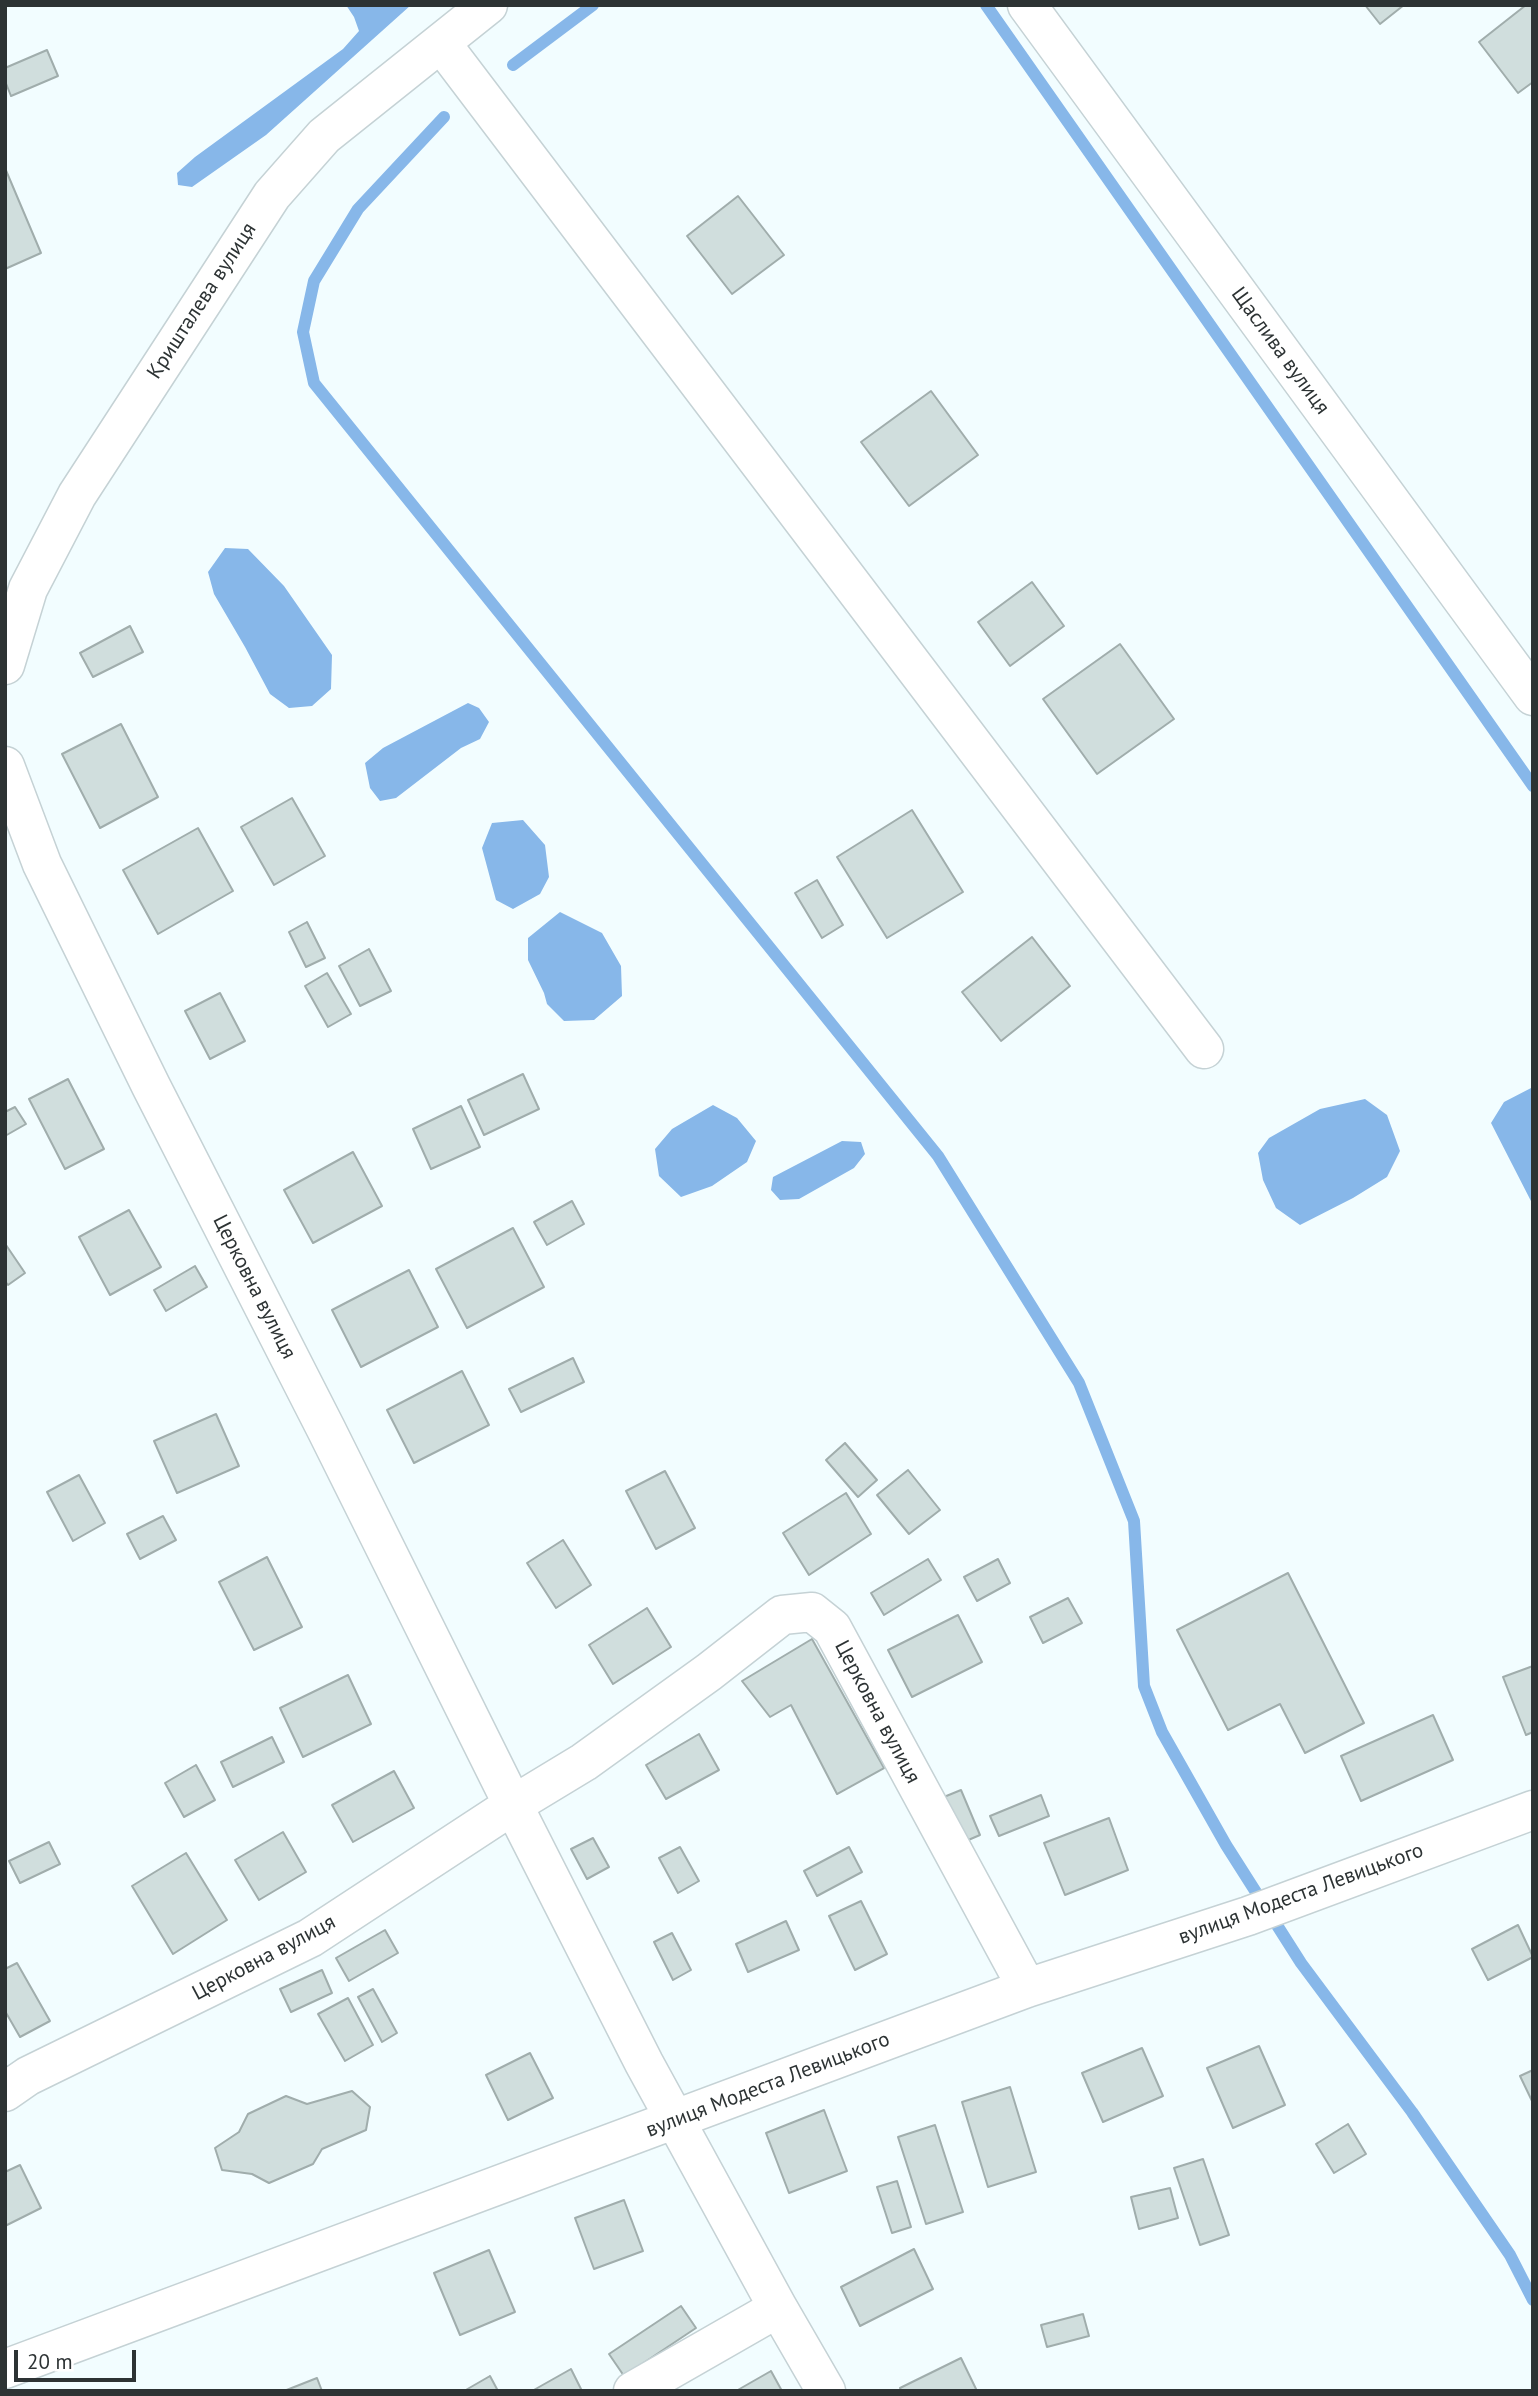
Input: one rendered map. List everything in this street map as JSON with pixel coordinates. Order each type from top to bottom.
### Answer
[{"type":"street","name":"Кришталева вулиця","points":[[5,665],[28,589],[77,495],[272,195],[324,136],[488,5]]},
{"type":"street","name":"Щаслива вулиця","points":[[1027,5],[1533,696]]},
{"type":"street","points":[[441,43],[1204,1049]]},
{"type":"street","name":"Церковна вулиця","points":[[5,766],[14,816],[42,864],[513,1805],[644,2063],[826,2391]]},
{"type":"street","name":"Церковна вулиця","points":[[5,2092],[28,2076],[310,1938],[513,1805],[584,1762],[709,1672],[782,1615],[812,1612],[832,1628],[1027,1988]]},
{"type":"street","name":"вулиця Модеста Левицького","points":[[5,2369],[1027,1988],[1248,1916],[1533,1810]]},
{"type":"street","points":[[633,2391],[778,2308]]},
{"type":"water","points":[[346,5],[411,5],[266,135],[192,187],[178,185],[177,173],[195,157],[343,49],[359,31]]},
{"type":"water","points":[[225,548],[248,549],[284,586],[332,655],[331,689],[312,706],[289,708],[270,694],[214,594],[208,572]]},
{"type":"water","points":[[468,703],[479,708],[489,722],[480,739],[461,748],[396,798],[380,801],[370,788],[365,763],[383,748]]},
{"type":"water","points":[[523,820],[545,845],[549,877],[540,894],[513,909],[496,900],[482,848],[492,823]]},
{"type":"water","points":[[560,912],[602,933],[621,966],[622,996],[594,1020],[564,1021],[547,1004],[528,960],[528,938]]},
{"type":"water","points":[[1533,1087],[1533,1205],[1491,1123],[1504,1102]]},
{"type":"water","points":[[1365,1099],[1387,1115],[1400,1151],[1387,1177],[1300,1225],[1276,1208],[1263,1180],[1258,1153],[1269,1138],[1320,1109]]},
{"type":"water","points":[[713,1105],[737,1118],[756,1141],[747,1162],[712,1186],[681,1197],[659,1176],[655,1149],[672,1129]]},
{"type":"water","points":[[842,1141],[861,1142],[865,1154],[854,1168],[799,1199],[780,1200],[771,1190],[773,1177]]},
{"type":"building","points":[[1365,5],[1404,5],[1380,24]]},
{"type":"building","points":[[1526,5],[1533,5],[1533,82],[1518,93],[1479,42]]},
{"type":"building","points":[[47,50],[58,76],[11,96],[5,81],[5,68]]},
{"type":"building","points":[[5,168],[41,253],[5,269]]},
{"type":"building","points":[[738,196],[784,255],[732,294],[687,236]]},
{"type":"building","points":[[931,391],[978,455],[909,506],[861,442]]},
{"type":"building","points":[[1032,582],[1064,626],[1010,666],[978,622]]},
{"type":"building","points":[[130,626],[143,652],[93,677],[80,653]]},
{"type":"building","points":[[1120,644],[1174,719],[1097,774],[1043,699]]},
{"type":"building","points":[[121,724],[158,797],[100,828],[62,754]]},
{"type":"building","points":[[292,798],[325,856],[274,885],[241,827]]},
{"type":"building","points":[[912,810],[963,892],[887,938],[837,857]]},
{"type":"building","points":[[198,828],[233,891],[158,934],[123,870]]},
{"type":"building","points":[[817,880],[843,925],[822,938],[795,893]]},
{"type":"building","points":[[307,922],[325,958],[306,967],[289,932]]},
{"type":"building","points":[[1032,937],[1070,986],[1001,1041],[962,992]]},
{"type":"building","points":[[369,949],[391,991],[360,1006],[339,966]]},
{"type":"building","points":[[327,973],[351,1014],[328,1027],[305,986]]},
{"type":"building","points":[[220,993],[245,1041],[210,1059],[185,1011]]},
{"type":"building","points":[[523,1074],[539,1109],[484,1135],[468,1100]]},
{"type":"building","points":[[68,1079],[104,1149],[65,1169],[29,1099]]},
{"type":"building","points":[[461,1106],[480,1147],[431,1169],[413,1129]]},
{"type":"building","points":[[15,1107],[26,1124],[5,1136],[5,1112]]},
{"type":"building","points":[[353,1152],[382,1206],[313,1243],[284,1190]]},
{"type":"building","points":[[572,1201],[584,1224],[547,1245],[534,1222]]},
{"type":"building","points":[[129,1210],[161,1267],[110,1295],[79,1237]]},
{"type":"building","points":[[513,1228],[544,1287],[467,1328],[436,1269]]},
{"type":"building","points":[[6,1245],[25,1273],[8,1285],[5,1281]]},
{"type":"building","points":[[195,1266],[207,1287],[166,1311],[154,1290]]},
{"type":"building","points":[[409,1270],[438,1327],[361,1367],[332,1310]]},
{"type":"building","points":[[573,1358],[584,1382],[521,1412],[509,1389]]},
{"type":"building","points":[[462,1371],[489,1425],[414,1463],[387,1410]]},
{"type":"building","points":[[216,1414],[239,1466],[177,1493],[154,1441]]},
{"type":"building","points":[[845,1443],[877,1480],[858,1497],[826,1460]]},
{"type":"building","points":[[908,1470],[940,1510],[909,1534],[877,1495]]},
{"type":"building","points":[[665,1471],[695,1528],[656,1549],[626,1491]]},
{"type":"building","points":[[79,1475],[105,1523],[73,1541],[47,1492]]},
{"type":"building","points":[[846,1493],[871,1534],[809,1575],[783,1533]]},
{"type":"building","points":[[163,1516],[176,1540],[140,1559],[127,1534]]},
{"type":"building","points":[[563,1540],[591,1585],[556,1608],[527,1563]]},
{"type":"building","points":[[267,1557],[302,1627],[254,1650],[219,1582]]},
{"type":"building","points":[[928,1559],[941,1580],[884,1615],[871,1593]]},
{"type":"building","points":[[998,1559],[1010,1583],[977,1601],[964,1577]]},
{"type":"building","points":[[1288,1573],[1364,1723],[1305,1753],[1280,1704],[1228,1730],[1177,1630]]},
{"type":"building","points":[[1068,1598],[1082,1623],[1043,1643],[1030,1617]]},
{"type":"building","points":[[647,1608],[671,1647],[613,1684],[589,1645]]},
{"type":"building","points":[[958,1615],[982,1662],[912,1697],[888,1650]]},
{"type":"building","points":[[812,1639],[884,1768],[837,1794],[791,1705],[770,1717],[742,1681]]},
{"type":"building","points":[[1533,1666],[1533,1732],[1526,1735],[1503,1677]]},
{"type":"building","points":[[348,1675],[371,1724],[303,1757],[280,1708]]},
{"type":"building","points":[[1433,1715],[1453,1760],[1361,1801],[1341,1756]]},
{"type":"building","points":[[699,1734],[719,1770],[666,1799],[646,1765]]},
{"type":"building","points":[[272,1737],[284,1762],[233,1787],[221,1762]]},
{"type":"building","points":[[196,1765],[215,1800],[184,1817],[165,1783]]},
{"type":"building","points":[[394,1771],[414,1808],[353,1842],[332,1805]]},
{"type":"building","points":[[961,1790],[980,1835],[959,1844],[939,1799]]},
{"type":"building","points":[[1041,1795],[1049,1816],[999,1836],[990,1816]]},
{"type":"building","points":[[1109,1818],[1128,1870],[1065,1895],[1044,1843]]},
{"type":"building","points":[[283,1832],[306,1872],[259,1900],[235,1860]]},
{"type":"building","points":[[593,1838],[609,1867],[587,1879],[571,1849]]},
{"type":"building","points":[[49,1842],[60,1864],[20,1883],[9,1861]]},
{"type":"building","points":[[680,1847],[699,1881],[678,1893],[659,1858]]},
{"type":"building","points":[[849,1847],[862,1872],[817,1896],[804,1871]]},
{"type":"building","points":[[186,1853],[227,1920],[173,1954],[132,1886]]},
{"type":"building","points":[[861,1901],[887,1954],[855,1970],[829,1916]]},
{"type":"building","points":[[786,1921],[799,1950],[748,1972],[736,1944]]},
{"type":"building","points":[[1518,1925],[1533,1957],[1488,1980],[1472,1949]]},
{"type":"building","points":[[385,1930],[398,1953],[349,1981],[336,1958]]},
{"type":"building","points":[[672,1933],[691,1970],[673,1980],[654,1942]]},
{"type":"building","points":[[17,1963],[50,2021],[20,2037],[5,2011],[5,1969]]},
{"type":"building","points":[[322,1970],[332,1993],[291,2012],[280,1989]]},
{"type":"building","points":[[373,1989],[397,2033],[382,2042],[358,1997]]},
{"type":"building","points":[[348,1998],[373,2045],[345,2061],[318,2014]]},
{"type":"building","points":[[1259,2046],[1285,2105],[1233,2128],[1207,2068]]},
{"type":"building","points":[[1142,2048],[1163,2096],[1103,2122],[1082,2073]]},
{"type":"building","points":[[530,2053],[553,2098],[508,2120],[486,2075]]},
{"type":"building","points":[[1533,2070],[1533,2100],[1532,2101],[1520,2076]]},
{"type":"building","points":[[1010,2087],[1036,2172],[988,2187],[962,2102]]},
{"type":"building","points":[[352,2091],[370,2107],[366,2130],[322,2149],[313,2164],[269,2183],[252,2174],[222,2170],[215,2148],[239,2132],[248,2114],[286,2096],[307,2104]]},
{"type":"building","points":[[824,2110],[847,2171],[789,2193],[766,2133]]},
{"type":"building","points":[[1348,2124],[1366,2154],[1334,2173],[1316,2144]]},
{"type":"building","points":[[935,2125],[963,2212],[926,2224],[898,2137]]},
{"type":"building","points":[[1203,2159],[1229,2235],[1200,2245],[1174,2168]]},
{"type":"building","points":[[20,2165],[41,2208],[5,2226],[5,2172]]},
{"type":"building","points":[[897,2181],[911,2227],[892,2233],[877,2187]]},
{"type":"building","points":[[1170,2188],[1178,2218],[1139,2229],[1131,2197]]},
{"type":"building","points":[[624,2200],[643,2251],[594,2269],[575,2218]]},
{"type":"building","points":[[914,2249],[933,2289],[860,2326],[841,2287]]},
{"type":"building","points":[[489,2250],[515,2312],[460,2335],[434,2273]]},
{"type":"building","points":[[681,2306],[696,2328],[624,2376],[609,2354]]},
{"type":"building","points":[[1083,2314],[1089,2336],[1047,2347],[1041,2325]]},
{"type":"building","points":[[961,2358],[977,2391],[901,2391],[900,2388]]},
{"type":"building","points":[[571,2369],[582,2391],[532,2391]]},
{"type":"building","points":[[771,2371],[782,2391],[736,2391]]},
{"type":"building","points":[[490,2376],[498,2391],[464,2391]]},
{"type":"building","points":[[317,2378],[322,2391],[284,2391]]},
{"type":"waterway","points":[[513,65],[593,5]]},
{"type":"waterway","points":[[986,5],[1533,786]]},
{"type":"waterway","points":[[444,117],[358,209],[314,281],[303,332],[314,383],[938,1156],[1079,1383],[1134,1521],[1144,1686],[1162,1732],[1226,1845],[1301,1963],[1412,2112],[1510,2255],[1533,2300]]}]
